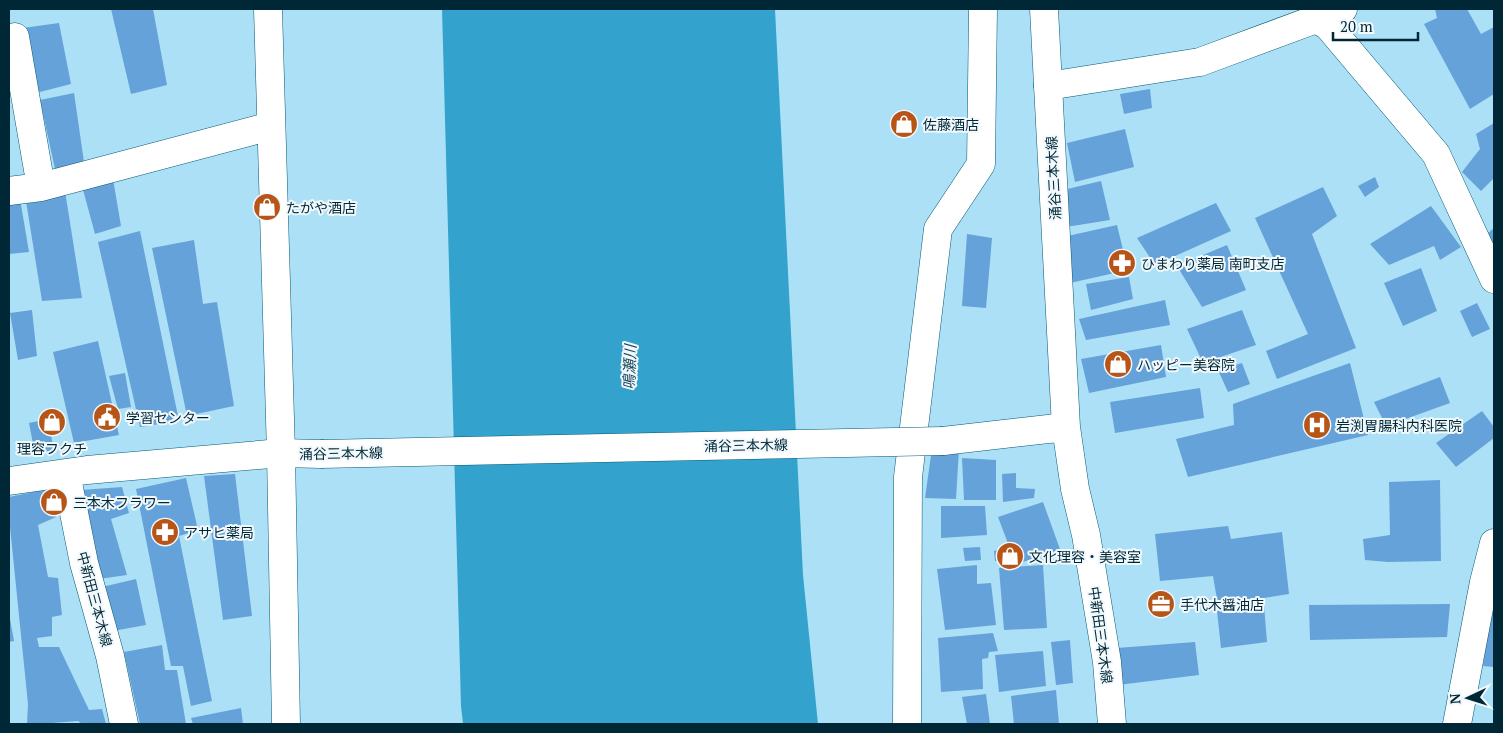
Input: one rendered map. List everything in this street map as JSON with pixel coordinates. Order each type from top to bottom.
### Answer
[{"type":"street","points":[[251,9],[269,39]]},
{"type":"street","points":[[268,9],[281,454],[286,724]]},
{"type":"street","points":[[907,724],[908,477],[938,229],[981,164],[983,9]]},
{"type":"street","name":"涌谷三本木線","points":[[9,481],[66,473],[281,454],[943,441],[1066,427],[1044,9]]},
{"type":"street","points":[[1048,86],[1200,62],[1343,9]]},
{"type":"street","points":[[1316,19],[1328,26],[1436,154],[1494,279]]},
{"type":"street","points":[[15,37],[41,187]]},
{"type":"street","points":[[9,191],[41,187],[271,126]]},
{"type":"street","name":"中新田三本木線","points":[[1066,427],[1075,490],[1086,535],[1107,662],[1112,724]]},
{"type":"street","name":"中新田三本木線","points":[[66,473],[84,563],[110,656],[124,724]]},
{"type":"street","points":[[1458,724],[1484,582],[1494,543]]},
{"type":"water","name":"鳴瀬川","points":[[442,9],[775,9],[803,575],[818,724],[463,724]]},
{"type":"building","points":[[111,9],[153,9],[167,85],[131,94]]},
{"type":"building","points":[[1435,9],[1467,9],[1481,34],[1494,27],[1494,94],[1470,109],[1424,24],[1437,18]]},
{"type":"building","points":[[59,23],[71,84],[36,93],[23,28]]},
{"type":"building","points":[[1150,89],[1152,108],[1124,114],[1120,94]]},
{"type":"building","points":[[74,93],[84,162],[55,169],[40,100]]},
{"type":"building","points":[[1494,123],[1494,178],[1481,191],[1462,172],[1480,149],[1476,134]]},
{"type":"building","points":[[1125,129],[1134,167],[1075,182],[1067,143]]},
{"type":"building","points":[[1375,177],[1379,187],[1365,197],[1358,186]]},
{"type":"building","points":[[113,179],[121,226],[95,234],[82,186]]},
{"type":"building","points":[[1101,181],[1110,220],[1066,227],[1059,191]]},
{"type":"building","points":[[1323,187],[1337,216],[1312,234],[1356,348],[1277,379],[1266,351],[1308,334],[1255,218]]},
{"type":"building","points":[[65,191],[82,298],[42,301],[26,201]]},
{"type":"building","points":[[19,193],[29,252],[9,254],[9,195]]},
{"type":"building","points":[[1216,203],[1231,231],[1155,265],[1137,238]]},
{"type":"building","points":[[1431,206],[1461,247],[1440,260],[1434,246],[1389,265],[1370,244]]},
{"type":"building","points":[[1117,225],[1128,270],[1070,283],[1063,237]]},
{"type":"building","points":[[1494,228],[1494,249],[1482,238]]},
{"type":"building","points":[[140,231],[179,421],[140,427],[98,242]]},
{"type":"building","points":[[967,234],[992,238],[986,308],[962,306]]},
{"type":"building","points":[[194,240],[203,304],[217,302],[234,406],[187,416],[152,248]]},
{"type":"building","points":[[1227,245],[1246,290],[1202,307],[1177,266]]},
{"type":"building","points":[[1421,268],[1437,311],[1403,326],[1384,283]]},
{"type":"building","points":[[1129,277],[1133,299],[1091,310],[1086,284]]},
{"type":"building","points":[[1165,300],[1170,325],[1086,340],[1079,319]]},
{"type":"building","points":[[1477,303],[1490,329],[1472,337],[1460,311]]},
{"type":"building","points":[[32,310],[37,356],[18,360],[10,313]]},
{"type":"building","points":[[1242,310],[1256,345],[1203,363],[1187,329]]},
{"type":"building","points":[[98,341],[119,435],[74,443],[53,352]]},
{"type":"building","points":[[1161,345],[1166,377],[1089,393],[1081,359]]},
{"type":"building","points":[[1242,363],[1250,384],[1228,392],[1218,370]]},
{"type":"building","points":[[1350,363],[1368,435],[1188,477],[1176,439],[1234,425],[1233,404]]},
{"type":"building","points":[[125,373],[131,407],[118,409],[109,376]]},
{"type":"building","points":[[1440,377],[1450,403],[1386,426],[1374,402]]},
{"type":"building","points":[[1200,388],[1204,418],[1115,433],[1110,402]]},
{"type":"building","points":[[1482,411],[1494,427],[1494,438],[1456,467],[1436,443]]},
{"type":"building","points":[[48,419],[54,451],[35,454],[29,423]]},
{"type":"building","points":[[932,448],[959,449],[956,499],[925,498]]},
{"type":"building","points":[[962,458],[996,460],[996,500],[964,500]]},
{"type":"building","points":[[1016,473],[1016,488],[1035,489],[1034,498],[1003,502],[1002,474]]},
{"type":"building","points":[[235,474],[252,616],[223,620],[204,476]]},
{"type":"building","points":[[186,478],[198,530],[179,536],[212,701],[191,706],[183,666],[171,666],[136,489]]},
{"type":"building","points":[[1440,480],[1441,561],[1388,562],[1365,560],[1363,539],[1390,535],[1389,482]]},
{"type":"building","points":[[122,487],[129,513],[111,519],[127,575],[99,579],[81,490]]},
{"type":"building","points":[[48,489],[56,517],[38,525],[48,577],[58,578],[62,615],[52,617],[52,636],[37,638],[39,647],[59,647],[89,710],[102,709],[106,724],[82,724],[78,721],[27,724],[28,704],[9,517],[9,497]]},
{"type":"building","points":[[1043,502],[1061,552],[1018,563],[995,561],[994,551],[1009,546],[998,517]]},
{"type":"building","points":[[941,506],[985,506],[987,535],[941,538]]},
{"type":"building","points":[[1228,526],[1231,539],[1282,532],[1289,594],[1218,605],[1213,576],[1160,581],[1155,534]]},
{"type":"building","points":[[980,547],[981,560],[965,561],[963,548]]},
{"type":"building","points":[[977,565],[977,584],[991,583],[996,625],[945,630],[937,569]]},
{"type":"building","points":[[1043,565],[1047,628],[1004,630],[999,568]]},
{"type":"building","points":[[136,579],[146,625],[113,631],[102,587]]},
{"type":"building","points":[[1450,604],[1447,637],[1310,640],[1309,605]]},
{"type":"building","points":[[1264,605],[1267,642],[1221,648],[1217,611]]},
{"type":"building","points":[[1491,609],[1494,609],[1494,667],[1483,666]]},
{"type":"building","points":[[9,613],[14,641],[9,642]]},
{"type":"building","points":[[993,633],[998,651],[989,652],[988,658],[982,659],[983,689],[941,692],[938,638]]},
{"type":"building","points":[[1070,640],[1073,683],[1056,685],[1051,642]]},
{"type":"building","points":[[1195,642],[1199,675],[1118,685],[1117,648]]},
{"type":"building","points":[[162,645],[165,670],[177,670],[186,724],[140,724],[124,652]]},
{"type":"building","points":[[1043,651],[1046,686],[999,692],[995,655]]},
{"type":"building","points":[[1056,690],[1059,724],[1014,724],[1011,696]]},
{"type":"building","points":[[986,694],[990,724],[967,724],[962,697]]},
{"type":"building","points":[[241,708],[243,724],[193,724],[191,718]]},
{"type":"place","name":"佐藤酒店","points":[[904,124]]},
{"type":"place","name":"たがや酒店","points":[[267,207]]},
{"type":"place","name":"ひまわり薬局 南町支店","points":[[1122,263]]},
{"type":"place","name":"ハッピー美容院","points":[[1118,364]]},
{"type":"place","name":"学習センター","points":[[107,417]]},
{"type":"place","name":"理容フクチ","points":[[52,422]]},
{"type":"place","name":"岩渕胃腸科内科医院","points":[[1317,425]]},
{"type":"place","name":"三本木フラワー","points":[[54,502]]},
{"type":"place","name":"アサヒ薬局","points":[[165,532]]},
{"type":"place","name":"文化理容・美容室","points":[[1010,556]]},
{"type":"place","name":"手代木醤油店","points":[[1161,604]]}]
